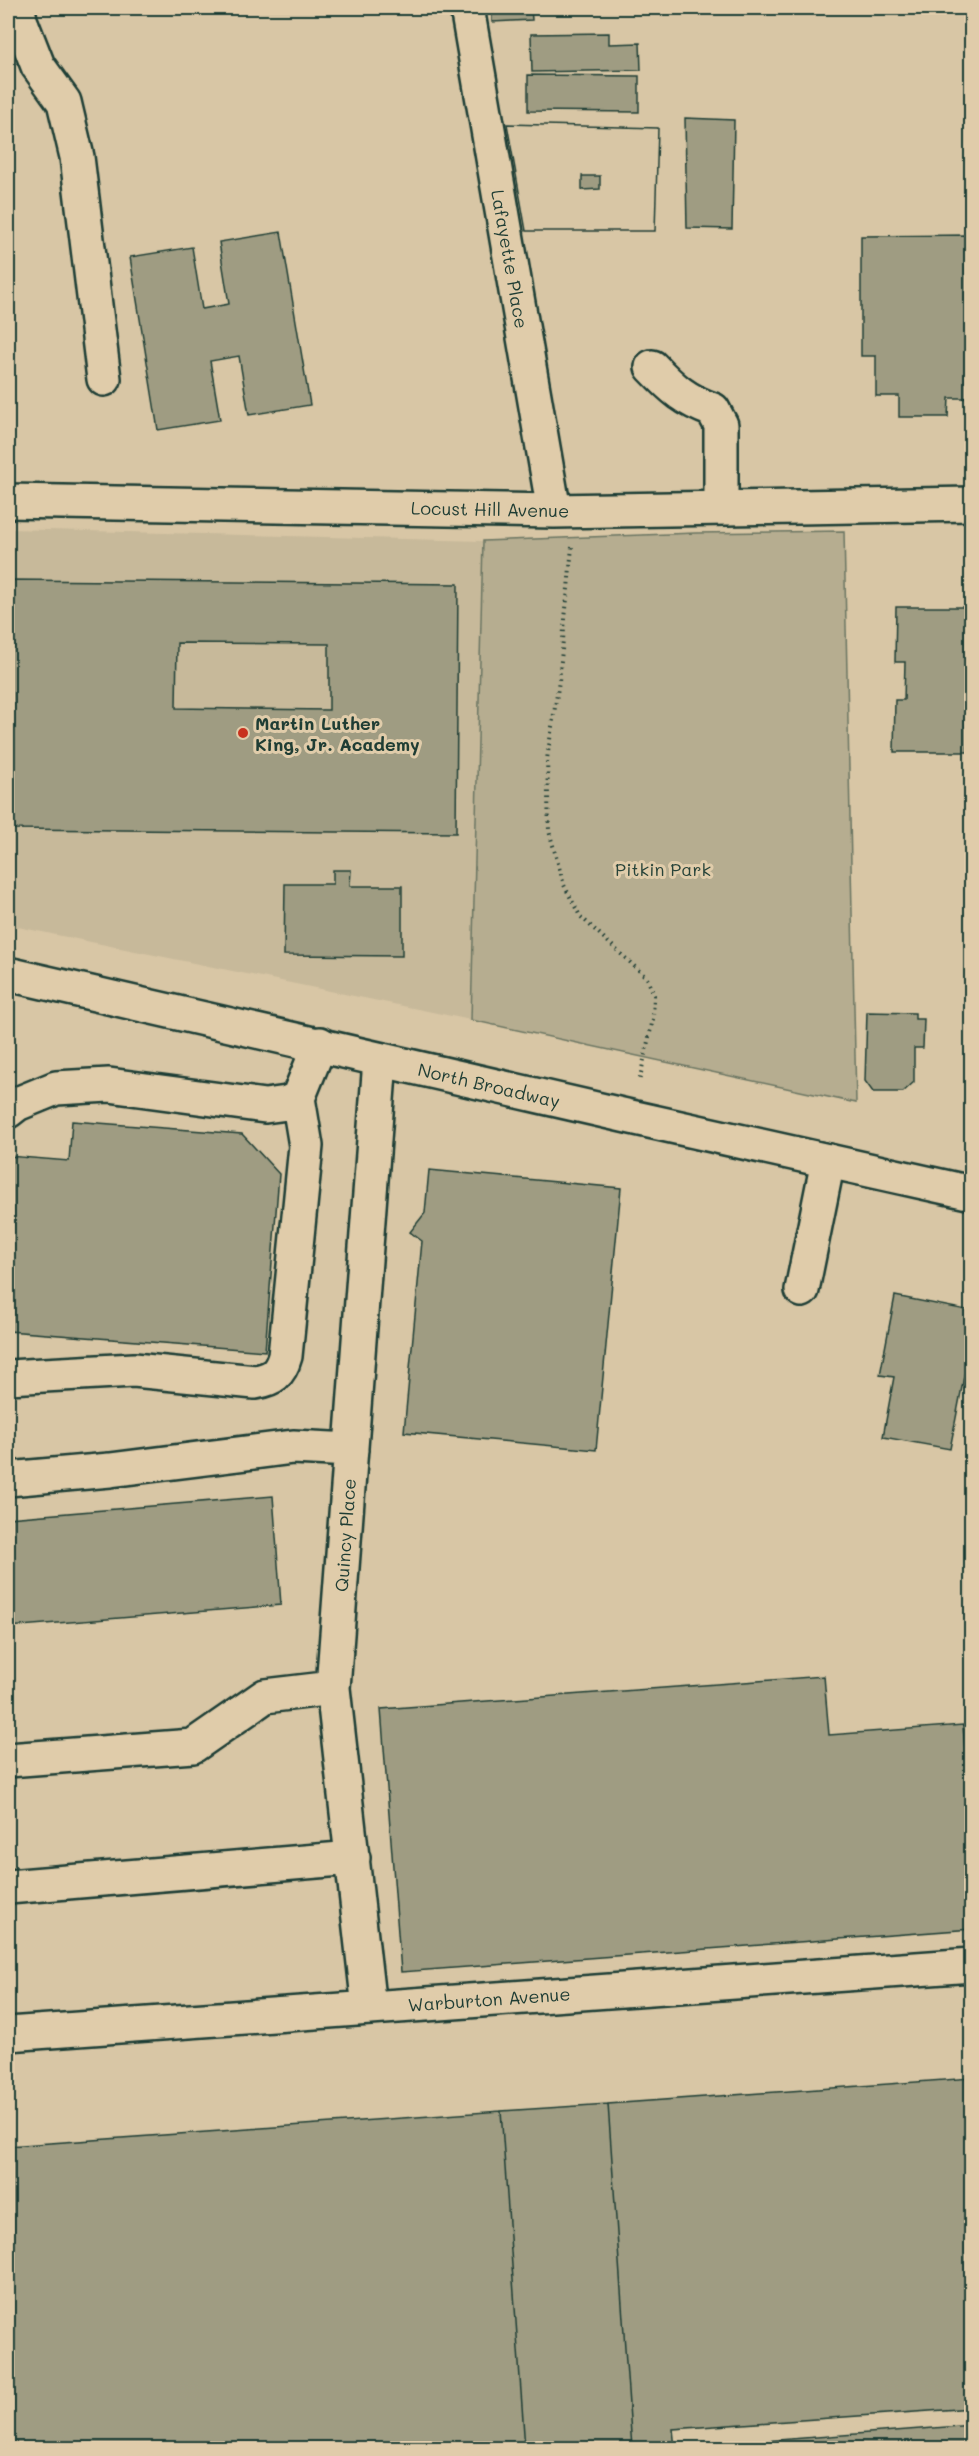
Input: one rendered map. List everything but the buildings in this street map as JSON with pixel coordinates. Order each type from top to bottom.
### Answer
[{"type":"street","points":[[18,8],[20,20],[38,66],[63,102],[77,157],[104,380]]},
{"type":"street","name":"Lafayette Place","points":[[467,8],[565,511]]},
{"type":"street","points":[[652,367],[675,391],[693,403],[713,410],[721,425],[721,507]]},
{"type":"street","name":"Locust Hill Avenue","points":[[8,501],[565,511],[972,504]]},
{"type":"street","name":"North Broadway","points":[[8,974],[631,1117],[972,1192]]},
{"type":"street","points":[[8,1377],[134,1370],[255,1382],[270,1380],[281,1371],[285,1356],[306,1146],[298,1098],[320,1044]]},
{"type":"street","name":"Quincy Place","points":[[369,2007],[333,1688],[380,1060]]},
{"type":"street","points":[[8,1111],[17,1104],[56,1088],[109,1085],[265,1106],[287,1103],[298,1098]]},
{"type":"street","points":[[802,1290],[828,1161]]},
{"type":"street","points":[[8,1479],[110,1470],[293,1446],[351,1450]]},
{"type":"street","points":[[8,1760],[193,1746],[265,1696],[333,1688]]},
{"type":"street","points":[[8,1887],[353,1858]]},
{"type":"street","name":"Warburton Avenue","points":[[8,2034],[972,1965]]},
{"type":"path","points":[[565,511],[559,681],[547,759],[549,831],[564,885],[580,916],[646,978],[654,995],[653,1019],[631,1117]]},
{"type":"shaded area","name":"Martin Luther King, Jr. Academy","points":[[8,529],[483,541],[471,1020],[8,925]]},
{"type":"green space","name":"Pitkin Park","points":[[844,531],[856,1103],[471,1020],[483,541],[696,533]]},
{"type":"place","name":"Martin Luther King, Jr. Academy","points":[[243,733]]}]
